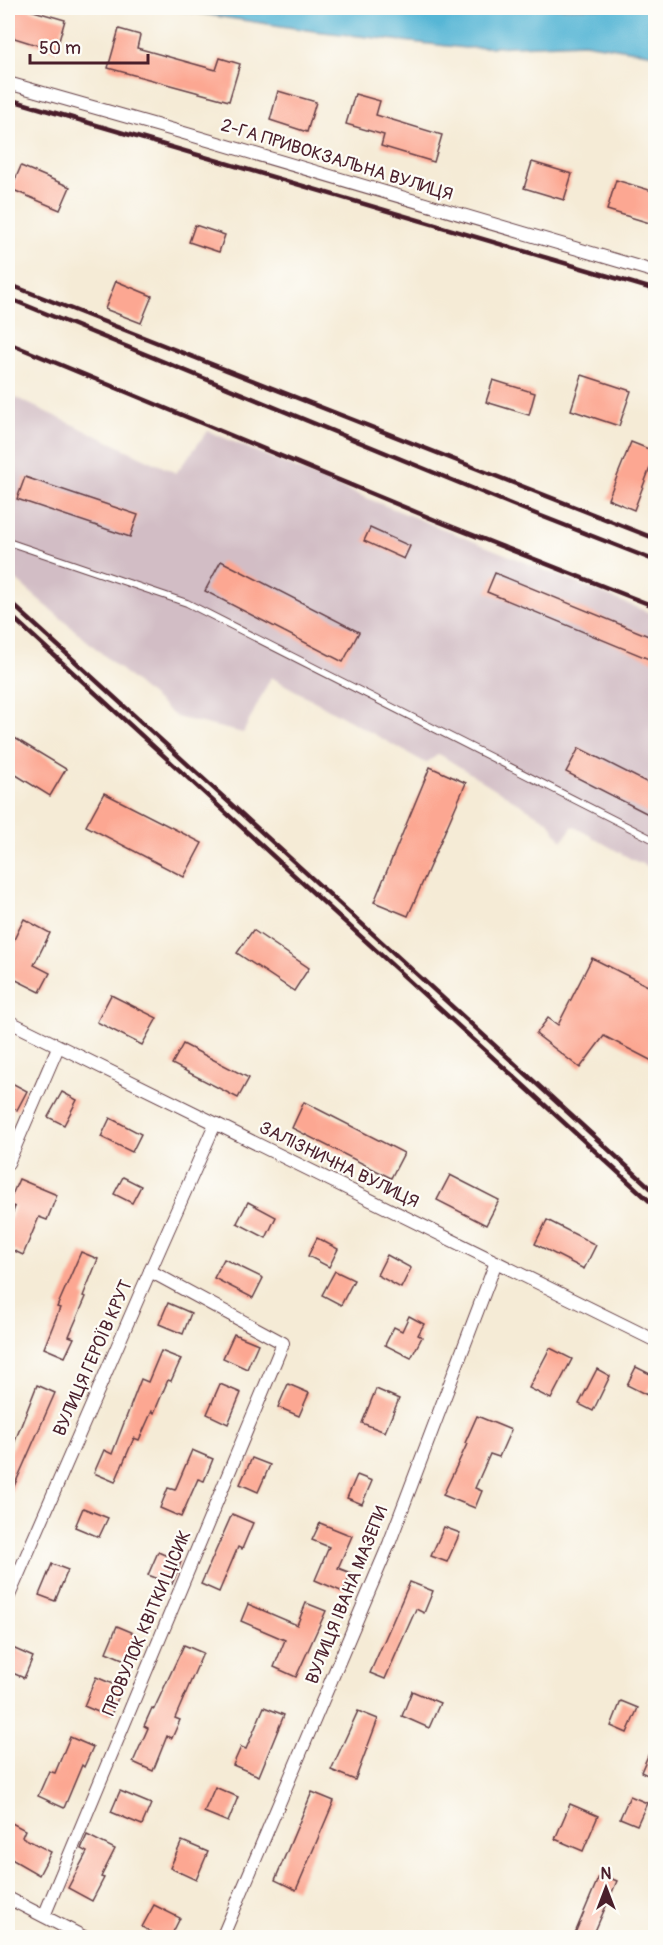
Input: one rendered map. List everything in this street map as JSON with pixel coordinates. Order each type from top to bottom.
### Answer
[{"type":"street","name":"2-ГА ПРИВОКЗАЛЬНА ВУЛИЦЯ","points":[[8,83],[656,272]]},
{"type":"street","name":"ЗАЛІЗНИЧНА ВУЛИЦЯ","points":[[8,1021],[656,1341]]},
{"type":"street","points":[[8,1163],[58,1047]]},
{"type":"street","points":[[150,1271],[215,1124]]},
{"type":"street","name":"ВУЛИЦЯ ІВАНА МАЗЕПИ","points":[[222,1938],[389,1544],[496,1262]]},
{"type":"street","name":"ВУЛИЦЯ ГЕРОЇВ КРУТ","points":[[8,1598],[150,1271],[283,1343]]},
{"type":"street","name":"ПРОВУЛОК КВІТКИ ЦІСИК","points":[[44,1916],[283,1343]]},
{"type":"street","points":[[8,1898],[86,1938]]},
{"type":"lane","points":[[8,542],[187,603],[656,842]]},
{"type":"shaded area","points":[[8,394],[176,473],[208,431],[655,615],[655,869],[633,860],[573,826],[562,841],[549,822],[439,754],[426,763],[271,677],[243,733],[176,717],[8,573]]},
{"type":"water","points":[[163,8],[655,8],[655,54],[584,43],[465,48],[314,31]]},
{"type":"building","points":[[9,8],[23,8],[65,20],[56,51],[8,36]]},
{"type":"building","points":[[119,29],[140,35],[137,48],[216,70],[220,58],[240,64],[229,101],[108,68]]},
{"type":"building","points":[[278,91],[316,102],[307,132],[270,120]]},
{"type":"building","points":[[355,94],[380,101],[376,115],[442,135],[434,162],[381,146],[384,135],[346,124]]},
{"type":"building","points":[[532,162],[572,174],[564,200],[524,188]]},
{"type":"building","points":[[21,166],[70,187],[60,210],[11,189]]},
{"type":"building","points":[[616,180],[656,192],[656,216],[653,224],[607,210]]},
{"type":"building","points":[[195,225],[225,235],[219,252],[189,242]]},
{"type":"building","points":[[116,281],[152,296],[141,323],[105,309]]},
{"type":"building","points":[[582,375],[631,391],[619,426],[571,410]]},
{"type":"building","points":[[493,380],[535,393],[529,415],[486,402]]},
{"type":"building","points":[[631,442],[656,452],[634,510],[608,499]]},
{"type":"building","points":[[25,477],[138,515],[130,537],[17,499]]},
{"type":"building","points":[[370,528],[410,546],[404,559],[364,541]]},
{"type":"building","points":[[221,561],[359,632],[343,662],[205,591]]},
{"type":"building","points":[[495,573],[656,639],[656,662],[487,592]]},
{"type":"building","points":[[8,734],[66,769],[50,796],[8,770]]},
{"type":"building","points":[[579,748],[656,787],[656,818],[566,772]]},
{"type":"building","points":[[430,767],[466,783],[408,916],[374,902]]},
{"type":"building","points":[[104,793],[202,843],[184,877],[86,826]]},
{"type":"building","points":[[24,919],[50,933],[34,965],[50,973],[40,992],[8,976],[8,952]]},
{"type":"building","points":[[253,930],[309,968],[294,991],[237,953]]},
{"type":"building","points":[[592,958],[656,990],[656,1063],[604,1036],[580,1068],[536,1034],[548,1018],[558,1025]]},
{"type":"building","points":[[111,995],[157,1018],[142,1045],[97,1022]]},
{"type":"building","points":[[183,1044],[249,1078],[238,1098],[172,1064]]},
{"type":"building","points":[[8,1081],[27,1091],[17,1110],[8,1105]]},
{"type":"building","points":[[62,1092],[77,1100],[64,1125],[48,1117]]},
{"type":"building","points":[[304,1102],[404,1153],[391,1178],[292,1128]]},
{"type":"building","points":[[110,1118],[141,1134],[132,1152],[101,1137]]},
{"type":"building","points":[[450,1175],[499,1200],[486,1225],[437,1200]]},
{"type":"building","points":[[123,1177],[141,1186],[132,1203],[114,1194]]},
{"type":"building","points":[[19,1179],[57,1195],[47,1220],[39,1217],[23,1255],[8,1248],[8,1224],[15,1207],[8,1204]]},
{"type":"building","points":[[248,1202],[276,1217],[266,1238],[237,1223]]},
{"type":"building","points":[[547,1220],[596,1245],[584,1269],[535,1244]]},
{"type":"building","points":[[317,1238],[338,1249],[329,1267],[308,1256]]},
{"type":"building","points":[[81,1252],[98,1259],[83,1296],[86,1297],[69,1336],[74,1338],[65,1357],[44,1348],[60,1308],[57,1307]]},
{"type":"building","points":[[387,1255],[411,1268],[401,1288],[377,1275]]},
{"type":"building","points":[[224,1259],[263,1278],[253,1298],[214,1278]]},
{"type":"building","points":[[335,1271],[354,1280],[341,1305],[322,1295]]},
{"type":"building","points":[[168,1303],[191,1313],[183,1334],[159,1324]]},
{"type":"building","points":[[409,1316],[424,1324],[418,1335],[422,1337],[411,1358],[385,1345],[394,1327],[402,1331]]},
{"type":"building","points":[[234,1334],[258,1344],[247,1369],[223,1358]]},
{"type":"building","points":[[550,1348],[572,1359],[551,1399],[529,1388]]},
{"type":"building","points":[[161,1351],[181,1359],[171,1381],[168,1380],[154,1413],[152,1411],[139,1440],[134,1438],[115,1482],[94,1473],[104,1450],[112,1454],[141,1379],[148,1382]]},
{"type":"building","points":[[636,1367],[656,1377],[647,1395],[627,1385]]},
{"type":"building","points":[[597,1369],[610,1376],[593,1411],[579,1404]]},
{"type":"building","points":[[220,1384],[241,1393],[228,1424],[207,1414]]},
{"type":"building","points":[[288,1384],[309,1393],[299,1416],[278,1407]]},
{"type":"building","points":[[37,1385],[55,1393],[8,1500],[8,1459]]},
{"type":"building","points":[[376,1389],[399,1399],[385,1432],[362,1423]]},
{"type":"building","points":[[477,1416],[511,1430],[499,1457],[490,1454],[475,1488],[482,1491],[475,1508],[443,1495],[467,1444],[465,1443]]},
{"type":"building","points":[[192,1450],[213,1459],[204,1481],[198,1479],[181,1517],[160,1508],[168,1488],[175,1490]]},
{"type":"building","points":[[252,1458],[270,1465],[258,1492],[240,1484]]},
{"type":"building","points":[[357,1475],[372,1481],[362,1504],[347,1498]]},
{"type":"building","points":[[83,1508],[108,1518],[99,1537],[75,1527]]},
{"type":"building","points":[[232,1514],[253,1523],[242,1549],[238,1547],[219,1592],[201,1584]]},
{"type":"building","points":[[320,1523],[352,1536],[338,1568],[351,1573],[343,1592],[315,1580],[329,1547],[312,1540]]},
{"type":"building","points":[[444,1527],[460,1533],[447,1562],[431,1556]]},
{"type":"building","points":[[158,1552],[181,1562],[172,1584],[148,1575]]},
{"type":"building","points":[[52,1564],[68,1570],[55,1601],[39,1595]]},
{"type":"building","points":[[410,1582],[433,1591],[424,1613],[416,1609],[385,1679],[370,1673]]},
{"type":"building","points":[[306,1603],[326,1611],[296,1677],[274,1667],[285,1640],[241,1621],[248,1604],[297,1625]]},
{"type":"building","points":[[117,1626],[136,1634],[125,1660],[106,1652]]},
{"type":"building","points":[[184,1645],[203,1653],[175,1718],[180,1720],[172,1738],[167,1736],[153,1771],[133,1762],[148,1728],[144,1726]]},
{"type":"building","points":[[8,1646],[33,1657],[24,1678],[8,1671]]},
{"type":"building","points":[[96,1677],[122,1688],[110,1717],[84,1706]]},
{"type":"building","points":[[412,1691],[440,1703],[429,1728],[402,1716]]},
{"type":"building","points":[[621,1701],[638,1708],[627,1733],[611,1726]]},
{"type":"building","points":[[264,1707],[284,1715],[259,1776],[233,1765],[241,1747],[246,1749]]},
{"type":"building","points":[[358,1711],[378,1719],[355,1780],[331,1770]]},
{"type":"building","points":[[70,1737],[93,1747],[84,1767],[82,1765],[64,1808],[38,1796],[49,1771],[55,1773]]},
{"type":"building","points":[[656,1737],[656,1779],[641,1772]]},
{"type":"building","points":[[215,1787],[238,1797],[228,1822],[204,1812]]},
{"type":"building","points":[[120,1791],[151,1804],[142,1825],[111,1812]]},
{"type":"building","points":[[312,1792],[334,1801],[296,1890],[275,1880]]},
{"type":"building","points":[[630,1796],[647,1803],[637,1825],[620,1818]]},
{"type":"building","points":[[570,1804],[598,1816],[583,1851],[555,1839]]},
{"type":"building","points":[[8,1821],[25,1830],[22,1837],[51,1852],[39,1875],[8,1857]]},
{"type":"building","points":[[87,1835],[115,1849],[92,1901],[68,1888],[87,1852],[81,1849]]},
{"type":"building","points":[[182,1841],[208,1852],[196,1880],[170,1868]]},
{"type":"building","points":[[600,1874],[617,1881],[592,1938],[573,1938]]},
{"type":"building","points":[[154,1905],[180,1918],[170,1938],[162,1938],[142,1927]]},
{"type":"railway","points":[[8,99],[656,290]]},
{"type":"railway","points":[[8,284],[656,539]]},
{"type":"railway","points":[[8,298],[513,505],[656,561]]},
{"type":"railway","points":[[8,343],[440,522],[656,607]]},
{"type":"railway","points":[[8,600],[656,1193]]},
{"type":"railway","points":[[8,613],[656,1207]]}]
